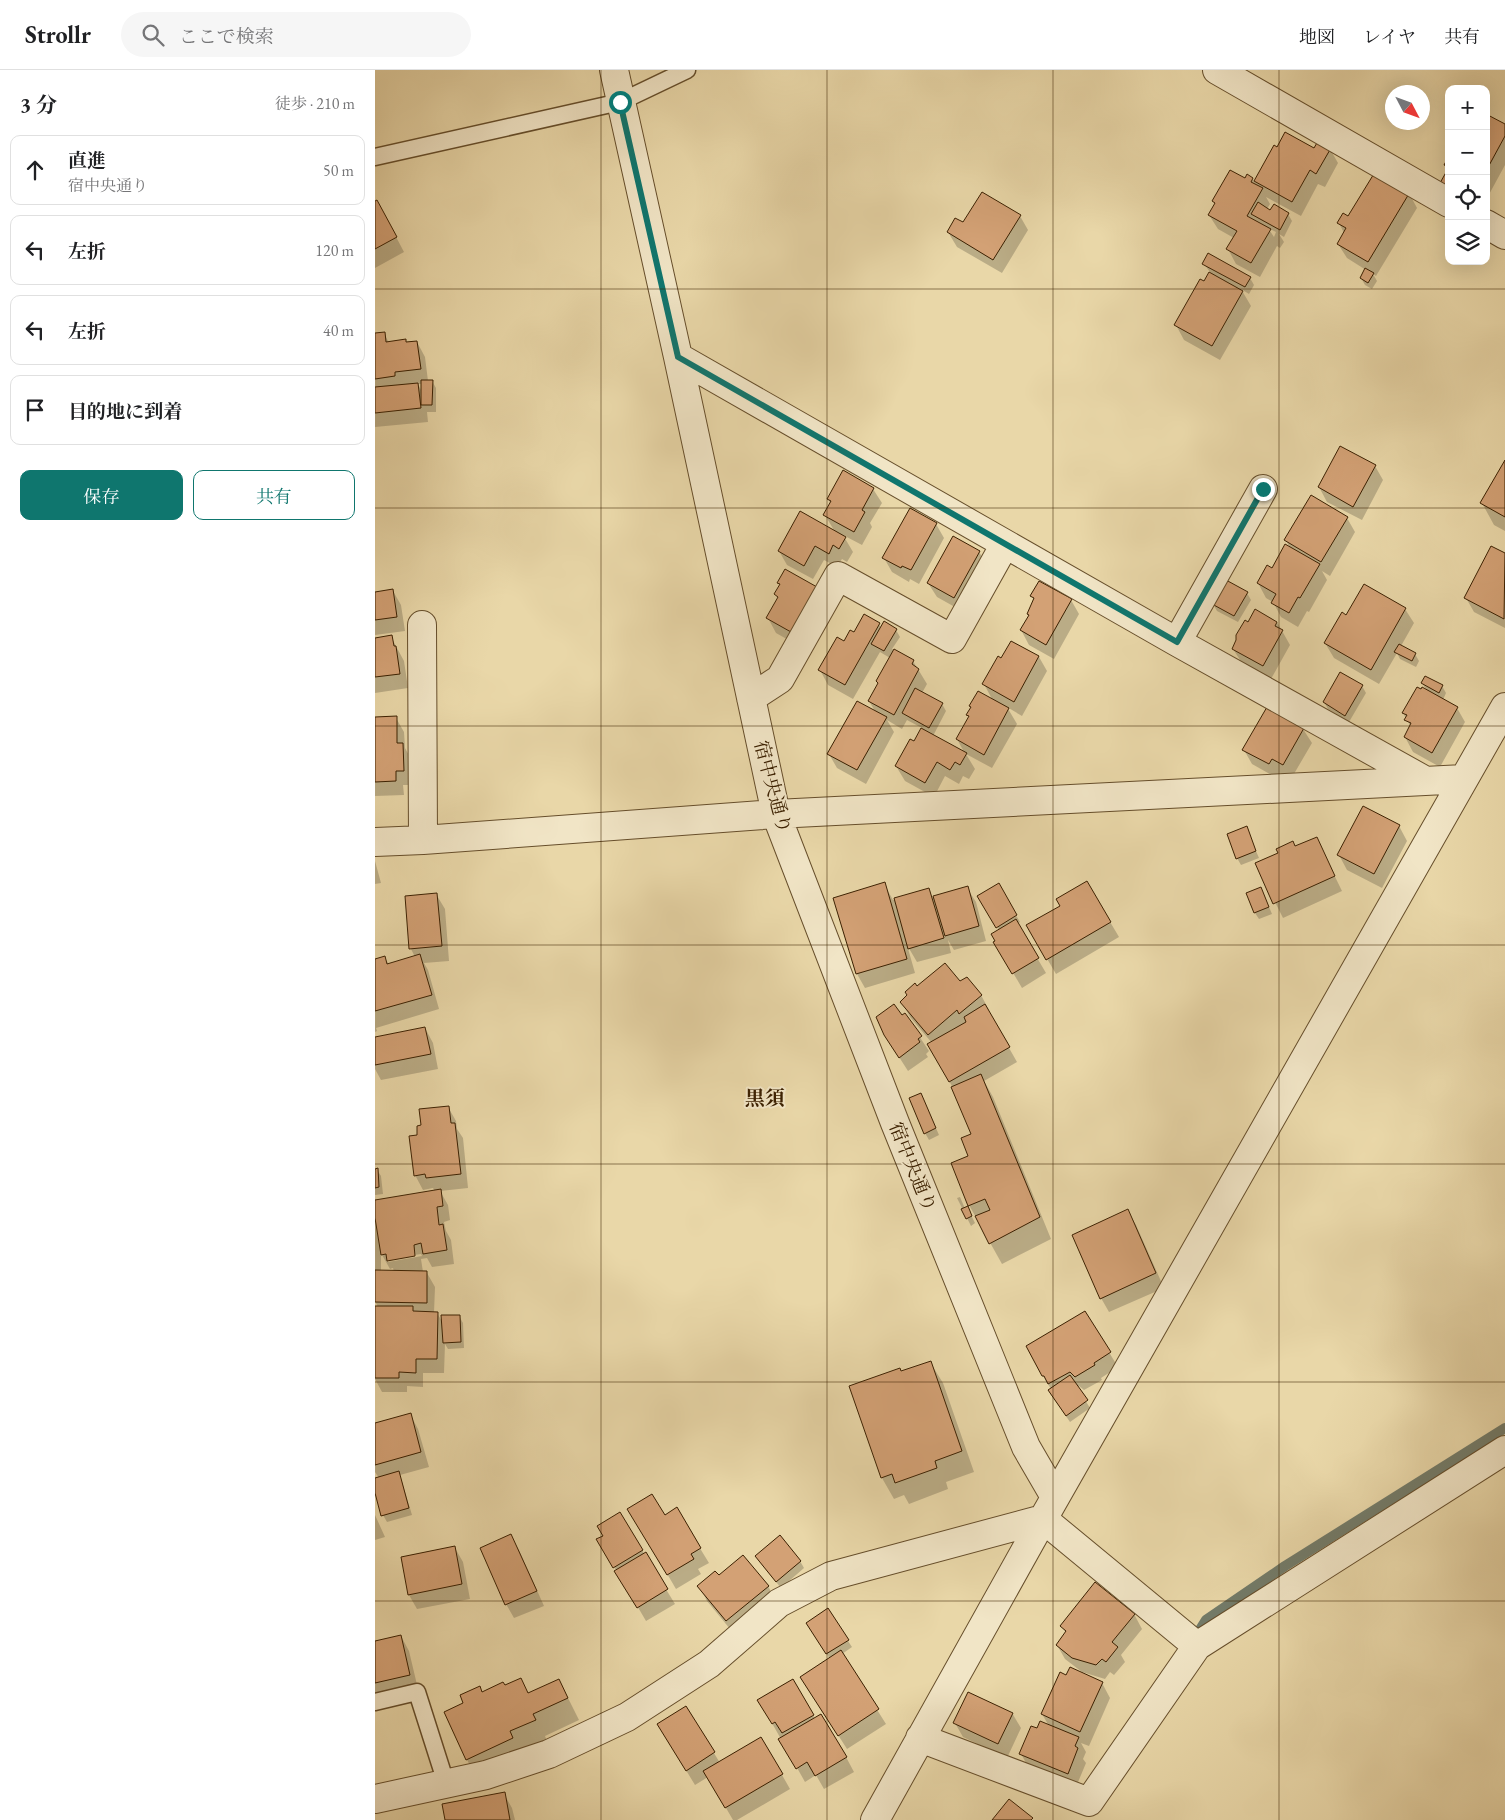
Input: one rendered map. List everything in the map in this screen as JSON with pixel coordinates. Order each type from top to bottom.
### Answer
[{"type":"street","name":"宿中央通り","points":[[614,70],[776,814],[895,1124],[1026,1446],[1049,1508]]},
{"type":"street","points":[[1234,74],[1445,200]]},
{"type":"street","points":[[1490,226],[1505,235]]},
{"type":"street","points":[[678,357],[1177,642],[1426,781]]},
{"type":"street","points":[[1177,642],[1263,489]]},
{"type":"street","points":[[751,698],[780,679],[838,576],[952,639],[1005,544]]},
{"type":"street","points":[[423,625],[423,840]]},
{"type":"street","points":[[875,1820],[1049,1508],[1505,707]]},
{"type":"street","points":[[375,842],[776,814],[1464,779]]},
{"type":"street","points":[[920,1738],[1089,1802],[1197,1646],[1505,1450]]},
{"type":"street","points":[[1049,1508],[1197,1646]]},
{"type":"street","points":[[375,1799],[486,1775],[549,1754],[627,1716],[709,1664],[779,1603],[831,1576],[1049,1508]]},
{"type":"lane","points":[[375,157],[620,102],[687,70]]},
{"type":"lane","points":[[375,1702],[417,1692],[446,1783]]},
{"type":"building","points":[[1490,116],[1505,124],[1505,136],[1490,164]]},
{"type":"building","points":[[1285,132],[1314,148],[1318,141],[1331,148],[1316,174],[1310,170],[1292,202],[1254,181],[1274,145],[1277,147]]},
{"type":"building","points":[[1230,170],[1245,178],[1247,174],[1253,178],[1251,182],[1263,188],[1247,216],[1271,229],[1251,263],[1226,249],[1237,231],[1208,215],[1215,203],[1212,201]]},
{"type":"building","points":[[1375,172],[1410,192],[1368,262],[1337,244],[1346,228],[1337,223],[1343,213],[1348,216]]},
{"type":"building","points":[[1445,174],[1445,185],[1440,183]]},
{"type":"building","points":[[982,192],[1021,215],[993,260],[947,232],[955,218],[963,222]]},
{"type":"building","points":[[377,200],[397,237],[375,249],[375,201]]},
{"type":"building","points":[[1258,202],[1270,210],[1274,204],[1289,213],[1280,230],[1251,214]]},
{"type":"building","points":[[1208,253],[1251,277],[1245,287],[1202,264]]},
{"type":"building","points":[[1365,268],[1374,273],[1368,283],[1360,278]]},
{"type":"building","points":[[1209,272],[1243,291],[1212,346],[1174,325],[1200,279],[1204,281]]},
{"type":"building","points":[[385,332],[386,342],[406,339],[406,342],[417,341],[421,369],[395,372],[395,376],[375,379],[375,333]]},
{"type":"building","points":[[421,380],[433,380],[432,405],[421,405]]},
{"type":"building","points":[[418,383],[421,408],[375,413],[375,387]]},
{"type":"building","points":[[1340,446],[1376,465],[1353,507],[1318,487]]},
{"type":"building","points":[[1505,460],[1505,517],[1480,503]]},
{"type":"building","points":[[843,470],[874,488],[862,510],[865,512],[854,532],[823,515],[831,501],[827,499]]},
{"type":"building","points":[[1311,495],[1348,517],[1321,562],[1284,540]]},
{"type":"building","points":[[910,508],[937,523],[911,570],[902,566],[901,568],[882,558]]},
{"type":"building","points":[[800,511],[846,537],[839,549],[833,545],[829,554],[815,546],[804,566],[778,551]]},
{"type":"building","points":[[953,536],[980,551],[954,598],[927,583]]},
{"type":"building","points":[[1285,544],[1320,564],[1289,613],[1271,603],[1276,594],[1257,583],[1267,565],[1272,568]]},
{"type":"building","points":[[1491,546],[1505,553],[1504,619],[1464,598]]},
{"type":"building","points":[[785,569],[817,587],[791,632],[766,618],[778,597],[774,594],[780,584],[777,583]]},
{"type":"building","points":[[1226,580],[1248,592],[1234,616],[1212,604]]},
{"type":"building","points":[[1039,581],[1072,599],[1046,645],[1020,630],[1029,615],[1027,614],[1034,598],[1030,596]]},
{"type":"building","points":[[1364,584],[1406,608],[1371,670],[1324,643],[1342,612],[1346,615]]},
{"type":"building","points":[[393,589],[397,617],[375,620],[375,592]]},
{"type":"building","points":[[1255,609],[1277,622],[1275,626],[1283,630],[1263,666],[1232,649],[1236,635],[1245,620],[1248,622]]},
{"type":"building","points":[[864,614],[880,623],[845,685],[818,670],[837,637],[844,641],[850,630],[854,632]]},
{"type":"building","points":[[884,621],[897,629],[884,651],[871,644]]},
{"type":"building","points":[[392,635],[394,646],[396,646],[400,674],[375,677],[375,638]]},
{"type":"building","points":[[1011,641],[1039,656],[1014,702],[982,684],[998,656],[1001,658]]},
{"type":"building","points":[[1399,644],[1416,653],[1412,661],[1394,652]]},
{"type":"building","points":[[894,649],[914,660],[912,664],[919,669],[894,715],[868,701],[878,683],[876,681]]},
{"type":"building","points":[[1340,672],[1363,685],[1345,716],[1323,702]]},
{"type":"building","points":[[1425,676],[1443,685],[1439,693],[1421,683]]},
{"type":"building","points":[[1417,687],[1421,689],[1422,687],[1458,707],[1432,753],[1404,737],[1411,723],[1404,720],[1407,715],[1402,713]]},
{"type":"building","points":[[915,688],[943,703],[929,728],[902,713]]},
{"type":"building","points":[[978,691],[1009,708],[984,755],[956,739],[969,716],[966,715],[971,707],[969,706]]},
{"type":"building","points":[[857,701],[887,717],[857,770],[827,754]]},
{"type":"building","points":[[1267,707],[1304,728],[1283,765],[1272,759],[1269,764],[1242,750]]},
{"type":"building","points":[[397,716],[397,743],[403,743],[404,771],[396,771],[396,781],[375,782],[375,717]]},
{"type":"building","points":[[921,728],[967,753],[960,765],[955,762],[950,770],[937,762],[925,783],[895,766],[910,739],[914,741]]},
{"type":"building","points":[[1363,806],[1400,825],[1374,874],[1337,855]]},
{"type":"building","points":[[1247,826],[1256,851],[1236,859],[1227,834]]},
{"type":"building","points":[[1317,837],[1335,876],[1273,904],[1255,863],[1278,853],[1276,849],[1293,841],[1295,846]]},
{"type":"building","points":[[1087,881],[1111,922],[1046,960],[1026,925],[1060,906],[1056,899]]},
{"type":"building","points":[[885,882],[907,959],[856,974],[833,898]]},
{"type":"building","points":[[999,883],[1017,915],[996,928],[977,896]]},
{"type":"building","points":[[968,886],[979,926],[945,936],[933,896]]},
{"type":"building","points":[[1261,887],[1269,907],[1254,913],[1246,893]]},
{"type":"building","points":[[929,888],[944,938],[908,949],[894,898]]},
{"type":"building","points":[[437,893],[442,946],[409,949],[405,896]]},
{"type":"building","points":[[1016,919],[1039,958],[1012,974],[993,942],[995,941],[991,934]]},
{"type":"building","points":[[420,954],[432,995],[375,1011],[375,959],[385,956],[387,964]]},
{"type":"building","points":[[945,963],[960,981],[967,977],[982,995],[959,1014],[957,1010],[928,1035],[900,1002],[907,995],[905,992],[915,983],[917,986]]},
{"type":"building","points":[[894,1004],[902,1015],[905,1013],[922,1036],[918,1039],[920,1042],[899,1058],[884,1035],[876,1017]]},
{"type":"building","points":[[985,1004],[1010,1047],[949,1082],[927,1044],[966,1022],[964,1017]]},
{"type":"building","points":[[425,1027],[431,1054],[375,1065],[375,1037]]},
{"type":"building","points":[[981,1074],[1040,1217],[989,1244],[975,1216],[990,1210],[985,1199],[968,1206],[951,1163],[968,1156],[961,1138],[971,1134],[951,1087]]},
{"type":"building","points":[[921,1093],[936,1128],[924,1134],[909,1098]]},
{"type":"building","points":[[449,1106],[451,1123],[455,1123],[461,1174],[426,1178],[425,1174],[414,1176],[409,1136],[417,1135],[417,1126],[421,1125],[419,1109]]},
{"type":"building","points":[[378,1168],[379,1187],[375,1188],[375,1169]]},
{"type":"building","points":[[441,1189],[443,1206],[437,1207],[439,1225],[443,1224],[447,1250],[423,1254],[421,1243],[414,1245],[415,1256],[387,1261],[386,1254],[381,1255],[375,1218],[375,1200]]},
{"type":"building","points":[[968,1206],[972,1216],[966,1219],[961,1209]]},
{"type":"building","points":[[1128,1209],[1156,1273],[1100,1299],[1072,1235]]},
{"type":"building","points":[[375,1270],[427,1271],[427,1303],[375,1302]]},
{"type":"building","points":[[375,1306],[413,1306],[413,1311],[438,1312],[437,1359],[416,1359],[416,1373],[399,1372],[399,1378],[375,1378]]},
{"type":"building","points":[[1085,1311],[1111,1352],[1094,1363],[1095,1365],[1075,1377],[1070,1372],[1048,1384],[1026,1346]]},
{"type":"building","points":[[441,1315],[460,1315],[461,1342],[443,1343]]},
{"type":"building","points":[[931,1361],[962,1451],[935,1461],[937,1468],[895,1483],[892,1474],[881,1478],[849,1386],[900,1368],[901,1371]]},
{"type":"building","points":[[1070,1375],[1088,1400],[1066,1416],[1048,1390]]},
{"type":"building","points":[[411,1413],[421,1452],[375,1465],[375,1423]]},
{"type":"building","points":[[399,1471],[409,1508],[381,1516],[375,1493],[375,1478]]},
{"type":"building","points":[[652,1494],[665,1515],[677,1507],[701,1548],[691,1554],[694,1559],[667,1575],[627,1509]]},
{"type":"building","points":[[620,1512],[643,1550],[613,1568],[596,1539],[603,1536],[597,1526]]},
{"type":"building","points":[[511,1534],[537,1591],[505,1605],[480,1548]]},
{"type":"building","points":[[780,1535],[801,1561],[776,1582],[755,1556]]},
{"type":"building","points":[[455,1546],[462,1584],[408,1595],[401,1557]]},
{"type":"building","points":[[646,1552],[668,1589],[637,1608],[614,1571]]},
{"type":"building","points":[[743,1555],[769,1586],[726,1621],[697,1586],[715,1571],[719,1575]]},
{"type":"building","points":[[1095,1582],[1135,1614],[1112,1642],[1118,1647],[1106,1662],[1102,1659],[1096,1665],[1072,1658],[1056,1645],[1066,1631],[1060,1626]]},
{"type":"building","points":[[828,1608],[849,1640],[826,1654],[806,1623]]},
{"type":"building","points":[[401,1635],[410,1675],[375,1683],[375,1641]]},
{"type":"building","points":[[841,1650],[879,1709],[838,1736],[800,1677]]},
{"type":"building","points":[[1070,1667],[1103,1682],[1080,1732],[1041,1714],[1060,1672],[1066,1675]]},
{"type":"building","points":[[521,1678],[528,1693],[559,1679],[568,1698],[533,1714],[536,1720],[510,1731],[513,1738],[466,1760],[444,1712],[463,1703],[460,1695],[480,1686],[482,1692],[503,1682],[505,1685]]},
{"type":"building","points":[[793,1679],[814,1715],[782,1733],[775,1722],[772,1724],[757,1700]]},
{"type":"building","points":[[968,1692],[1013,1713],[998,1744],[953,1723]]},
{"type":"building","points":[[686,1706],[715,1752],[686,1771],[657,1724]]},
{"type":"building","points":[[821,1714],[847,1757],[815,1776],[807,1762],[796,1769],[778,1739]]},
{"type":"building","points":[[1040,1721],[1079,1737],[1075,1746],[1078,1748],[1068,1774],[1019,1754],[1031,1726],[1037,1728]]},
{"type":"building","points":[[761,1737],[783,1774],[725,1808],[703,1771]]},
{"type":"building","points":[[505,1792],[510,1820],[445,1820],[442,1804]]},
{"type":"building","points":[[1009,1799],[1033,1818],[1031,1820],[992,1820]]},
{"type":"waterway","points":[[1196,1636],[1206,1620],[1285,1566],[1505,1428]]},
{"type":"district","name":"黒須","points":[[765,1098]]},
{"type":"route","points":[[620,102],[678,357],[1177,642],[1263,489]]}]
